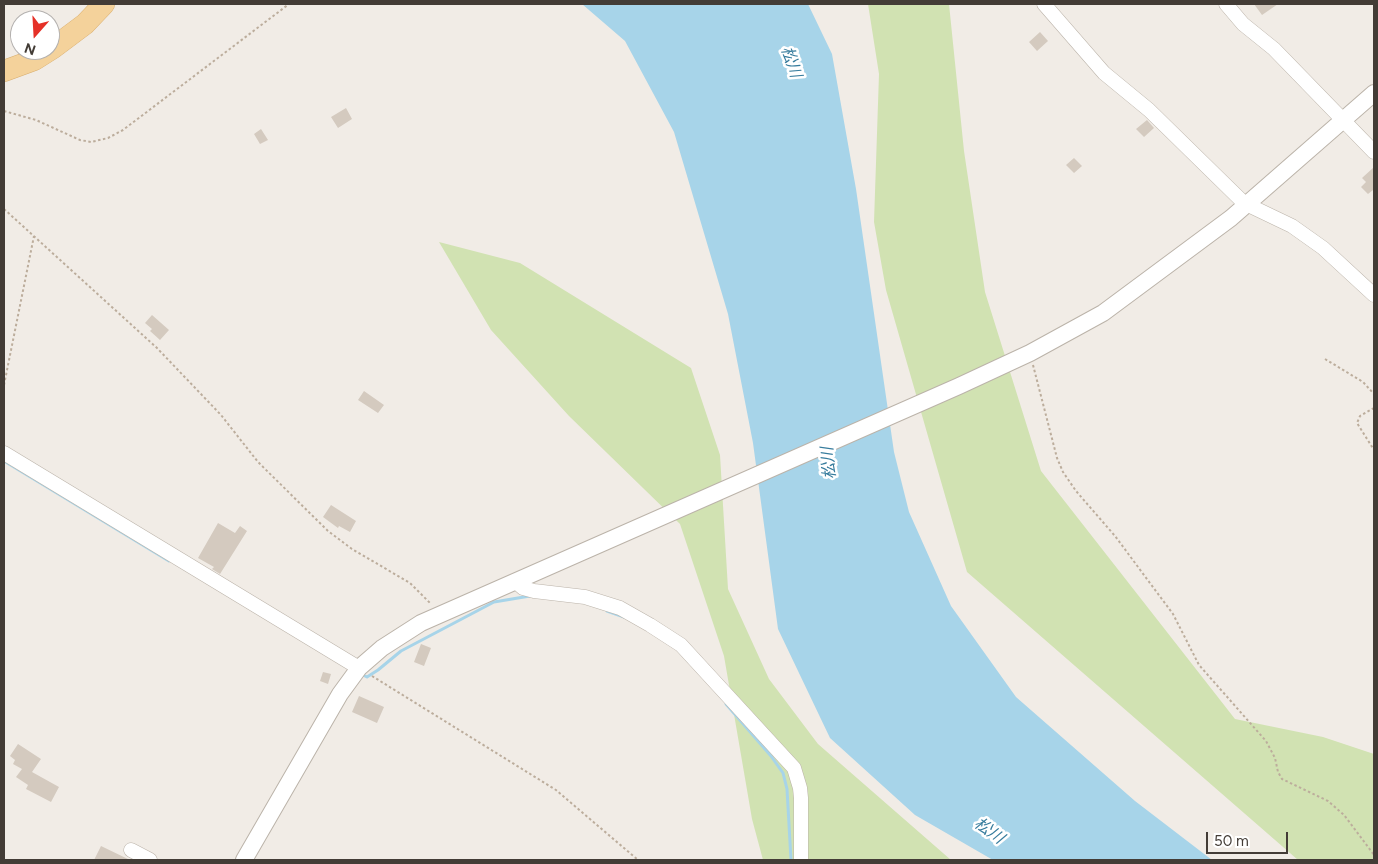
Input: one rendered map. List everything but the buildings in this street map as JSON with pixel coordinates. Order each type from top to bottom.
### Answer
[{"type":"main road","points":[[4,71],[34,60],[53,48],[85,24],[104,4]]},
{"type":"street","points":[[1044,4],[1110,80],[1149,110],[1246,204],[1292,226],[1323,248],[1374,295]]},
{"type":"street","points":[[1226,4],[1243,24],[1274,49],[1374,152]]},
{"type":"street","points":[[244,860],[340,694],[359,668],[382,648],[420,623],[1030,353],[1103,313],[1246,204],[1374,93]]},
{"type":"street","points":[[4,453],[359,668]]},
{"type":"street","points":[[515,581],[522,588],[585,597],[620,608],[650,624],[681,645],[794,768],[801,798],[801,860]]},
{"type":"street","points":[[132,850],[150,860]]},
{"type":"path","points":[[4,111],[36,120],[80,140],[91,142],[108,138],[123,130],[289,4]]},
{"type":"path","points":[[4,209],[157,348],[221,414],[258,462],[328,531],[352,550],[410,583],[422,594],[439,615]]},
{"type":"path","points":[[4,385],[34,236]]},
{"type":"path","points":[[1030,353],[1057,458],[1072,486],[1115,536],[1173,614],[1199,665],[1266,740],[1282,779],[1328,801],[1344,815],[1374,854]]},
{"type":"path","points":[[1325,359],[1362,382],[1374,394]]},
{"type":"path","points":[[1374,408],[1360,416],[1357,423],[1374,450]]},
{"type":"path","points":[[359,668],[556,790],[638,860]]},
{"type":"green space","points":[[868,4],[949,4],[964,151],[985,292],[1041,471],[1235,719],[1323,737],[1374,754],[1374,860],[1298,860],[967,572],[886,290],[874,222],[879,74]]},
{"type":"green space","points":[[439,242],[520,263],[691,368],[720,455],[728,589],[769,679],[818,744],[951,860],[763,860],[752,819],[724,656],[680,524],[569,416],[491,330]]},
{"type":"water","name":"松川","points":[[582,4],[808,4],[832,54],[856,189],[894,452],[909,512],[951,606],[1016,697],[1135,801],[1212,860],[993,860],[915,815],[830,738],[778,629],[753,443],[728,314],[674,132],[625,41]]},
{"type":"waterway","points":[[4,461],[169,561]]},
{"type":"waterway","points":[[361,674],[367,677],[401,651],[494,602],[530,596]]},
{"type":"waterway","points":[[607,611],[624,617]]},
{"type":"waterway","points":[[726,704],[771,756],[783,773],[787,789],[791,860]]}]
